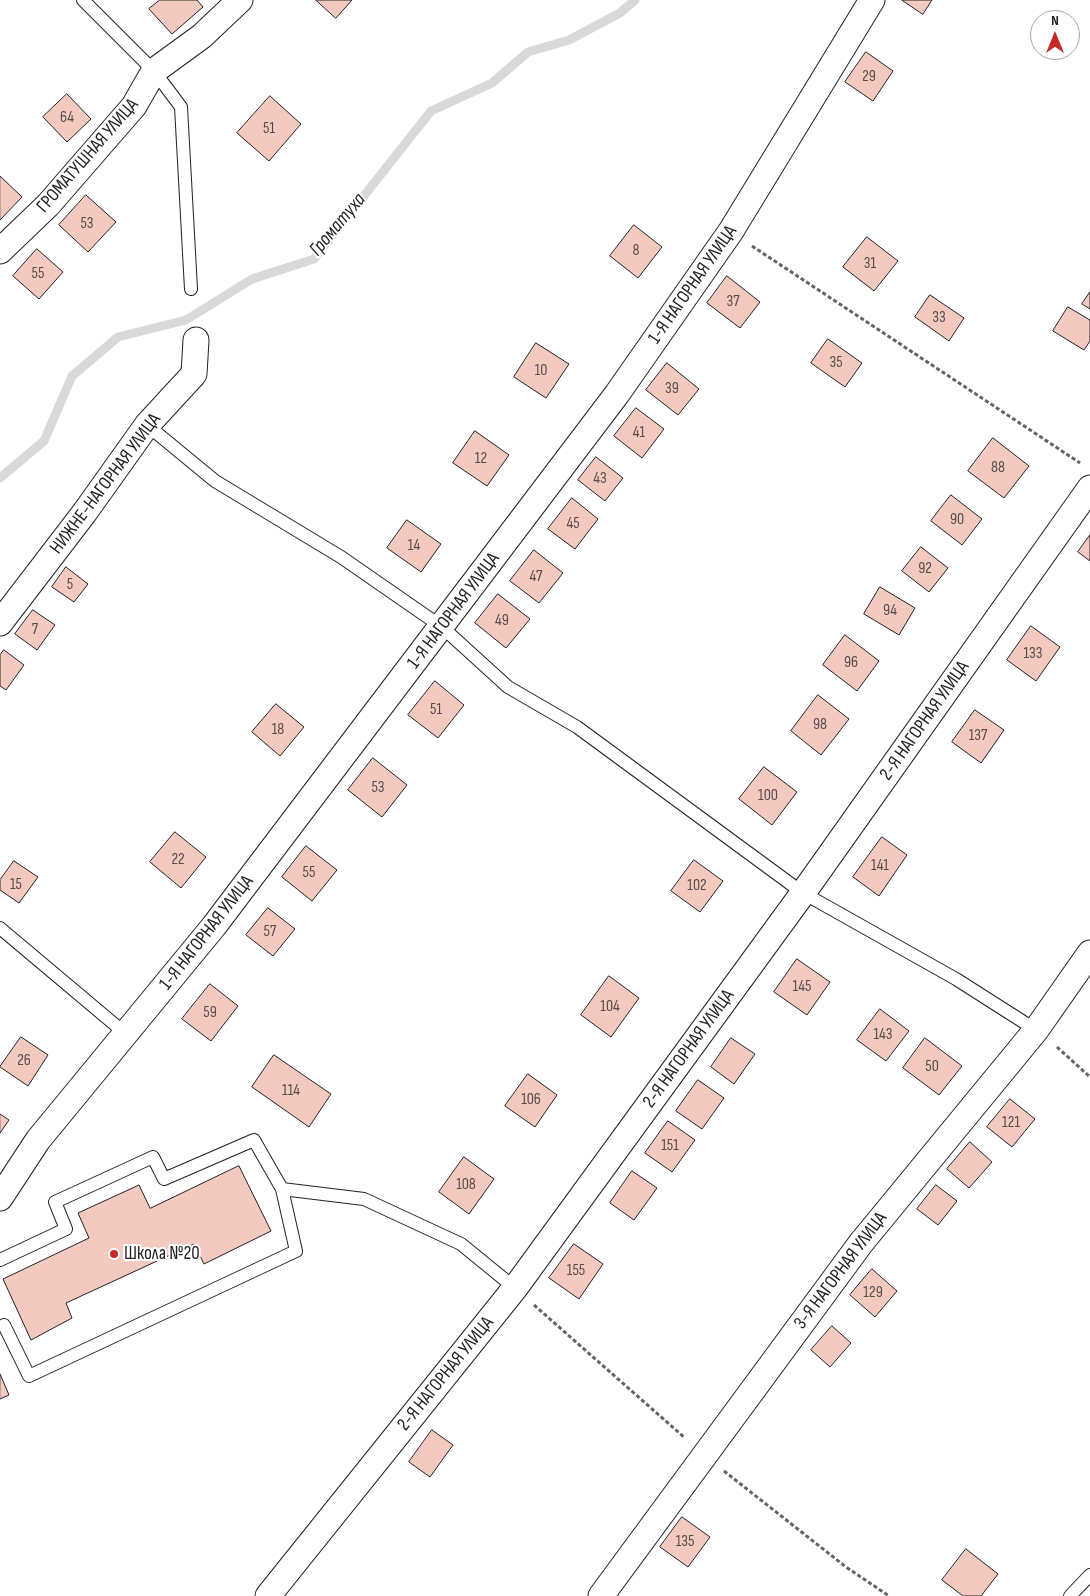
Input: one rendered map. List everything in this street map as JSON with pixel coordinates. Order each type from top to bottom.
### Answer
[{"type":"street","name":"ГРОМАТУШНАЯ УЛИЦА","points":[[0,251],[48,204],[134,106],[154,71],[202,36],[240,0]]},
{"type":"street","name":"1-Я НАГОРНАЯ УЛИЦА","points":[[0,1198],[38,1140],[214,926],[617,394],[731,232],[872,0]]},
{"type":"street","name":"НИЖНЕ-НАГОРНАЯ УЛИЦА","points":[[0,623],[85,512],[147,425],[194,374],[196,340]]},
{"type":"street","name":"2-Я НАГОРНАЯ УЛИЦА","points":[[268,1596],[515,1288],[803,893],[1090,488]]},
{"type":"street","name":"3-Я НАГОРНАЯ УЛИЦА","points":[[601,1596],[860,1243],[1036,1030],[1090,953]]},
{"type":"lane","points":[[83,0],[154,71],[181,107],[191,289]]},
{"type":"lane","points":[[147,425],[215,482],[341,557],[442,627],[508,687],[578,727],[803,893],[956,979],[1036,1030]]},
{"type":"lane","points":[[0,928],[126,1034]]},
{"type":"lane","points":[[0,1260],[66,1229],[55,1202],[153,1157],[164,1179],[254,1140],[282,1189],[296,1251],[29,1376],[1,1323]]},
{"type":"lane","points":[[282,1189],[364,1198],[461,1244],[515,1288]]},
{"type":"lane","points":[[1070,1596],[1090,1575]]},
{"type":"path","points":[[731,232],[1082,464]]},
{"type":"path","points":[[1036,1030],[1090,1076]]},
{"type":"building","points":[[160,0],[197,0],[203,7],[172,34],[149,9]]},
{"type":"building","points":[[316,0],[352,0],[336,18]]},
{"type":"building","points":[[902,0],[932,0],[923,14]]},
{"type":"building","points":[[866,52],[893,71],[873,101],[845,82]]},
{"type":"building","points":[[67,94],[91,119],[67,142],[43,117]]},
{"type":"building","points":[[270,96],[301,124],[269,161],[237,133]]},
{"type":"building","points":[[0,176],[22,197],[0,220]]},
{"type":"building","points":[[86,195],[116,222],[88,252],[59,225]]},
{"type":"building","points":[[634,225],[662,247],[638,278],[610,256]]},
{"type":"building","points":[[867,237],[898,261],[874,291],[843,267]]},
{"type":"building","points":[[37,249],[63,272],[39,299],[13,276]]},
{"type":"building","points":[[727,276],[760,302],[740,328],[707,303]]},
{"type":"building","points":[[1090,292],[1090,309],[1082,304]]},
{"type":"building","points":[[930,295],[964,318],[949,341],[915,317]]},
{"type":"building","points":[[1068,307],[1090,320],[1090,341],[1084,350],[1053,331]]},
{"type":"building","points":[[828,339],[862,363],[845,387],[811,363]]},
{"type":"building","points":[[536,343],[569,364],[546,398],[514,377]]},
{"type":"building","points":[[667,363],[699,389],[678,415],[646,390]]},
{"type":"building","points":[[636,408],[664,429],[642,458],[614,436]]},
{"type":"building","points":[[475,431],[509,455],[487,486],[453,463]]},
{"type":"building","points":[[993,438],[1029,466],[1004,498],[968,471]]},
{"type":"building","points":[[596,457],[623,478],[605,501],[578,480]]},
{"type":"building","points":[[951,495],[982,519],[962,545],[931,521]]},
{"type":"building","points":[[572,498],[598,519],[575,549],[548,529]]},
{"type":"building","points":[[407,520],[441,544],[421,572],[387,548]]},
{"type":"building","points":[[1090,535],[1090,561],[1078,552]]},
{"type":"building","points":[[921,547],[948,568],[929,592],[902,571]]},
{"type":"building","points":[[534,550],[563,573],[539,603],[510,581]]},
{"type":"building","points":[[66,567],[88,584],[74,602],[52,587]]},
{"type":"building","points":[[880,587],[915,608],[899,635],[864,614]]},
{"type":"building","points":[[498,594],[530,619],[506,648],[475,623]]},
{"type":"building","points":[[33,610],[55,625],[37,650],[15,634]]},
{"type":"building","points":[[1031,626],[1060,647],[1036,681],[1007,660]]},
{"type":"building","points":[[845,635],[879,661],[857,691],[823,665]]},
{"type":"building","points":[[4,650],[24,665],[6,690],[0,686],[0,655]]},
{"type":"building","points":[[435,681],[464,705],[438,738],[408,715]]},
{"type":"building","points":[[818,695],[849,719],[821,755],[791,731]]},
{"type":"building","points":[[276,704],[304,727],[280,756],[252,732]]},
{"type":"building","points":[[975,710],[1004,730],[981,763],[952,742]]},
{"type":"building","points":[[373,758],[407,785],[382,817],[348,790]]},
{"type":"building","points":[[764,767],[797,792],[772,825],[739,799]]},
{"type":"building","points":[[175,832],[206,857],[181,888],[150,862]]},
{"type":"building","points":[[882,837],[907,855],[879,896],[853,877]]},
{"type":"building","points":[[306,846],[337,870],[312,901],[282,877]]},
{"type":"building","points":[[694,860],[723,881],[700,912],[671,891]]},
{"type":"building","points":[[14,861],[38,877],[19,903],[0,890],[0,880]]},
{"type":"building","points":[[268,908],[295,929],[273,956],[246,935]]},
{"type":"building","points":[[797,959],[830,982],[807,1015],[774,992]]},
{"type":"building","points":[[609,976],[639,998],[611,1037],[581,1015]]},
{"type":"building","points":[[210,984],[238,1006],[211,1041],[182,1019]]},
{"type":"building","points":[[880,1009],[909,1031],[886,1061],[857,1040]]},
{"type":"building","points":[[21,1037],[48,1055],[28,1086],[0,1067]]},
{"type":"building","points":[[731,1038],[755,1054],[734,1084],[711,1067]]},
{"type":"building","points":[[925,1038],[962,1066],[939,1095],[903,1068]]},
{"type":"building","points":[[274,1055],[331,1094],[309,1127],[252,1087]]},
{"type":"building","points":[[528,1074],[557,1095],[535,1127],[505,1106]]},
{"type":"building","points":[[698,1080],[724,1098],[702,1129],[676,1111]]},
{"type":"building","points":[[1010,1099],[1035,1119],[1012,1147],[987,1127]]},
{"type":"building","points":[[0,1114],[9,1120],[0,1133]]},
{"type":"building","points":[[668,1121],[695,1140],[672,1172],[645,1153]]},
{"type":"building","points":[[970,1142],[992,1162],[969,1188],[947,1169]]},
{"type":"building","points":[[464,1157],[494,1179],[469,1214],[439,1192]]},
{"type":"building","name":"Школа №20","points":[[239,1166],[271,1231],[204,1264],[194,1244],[66,1303],[72,1318],[31,1340],[3,1279],[89,1238],[78,1213],[139,1185],[150,1208]]},
{"type":"building","points":[[632,1171],[657,1188],[634,1220],[610,1203]]},
{"type":"building","points":[[936,1185],[957,1201],[938,1225],[917,1209]]},
{"type":"building","points":[[574,1244],[603,1264],[579,1299],[549,1278]]},
{"type":"building","points":[[872,1269],[897,1291],[875,1317],[850,1295]]},
{"type":"building","points":[[832,1326],[851,1343],[830,1367],[811,1350]]},
{"type":"building","points":[[0,1374],[9,1395],[0,1399]]},
{"type":"building","points":[[432,1430],[453,1445],[430,1477],[409,1462]]},
{"type":"building","points":[[682,1517],[710,1537],[688,1567],[660,1547]]},
{"type":"building","points":[[966,1549],[998,1574],[981,1596],[963,1596],[942,1580]]},
{"type":"waterway","name":"Громатуха","points":[[0,478],[44,441],[72,376],[118,337],[186,320],[252,279],[314,259],[431,111],[492,83],[528,52],[569,40],[620,13],[635,0]]},
{"type":"place","name":"Школа №20","points":[[114,1254]]}]
